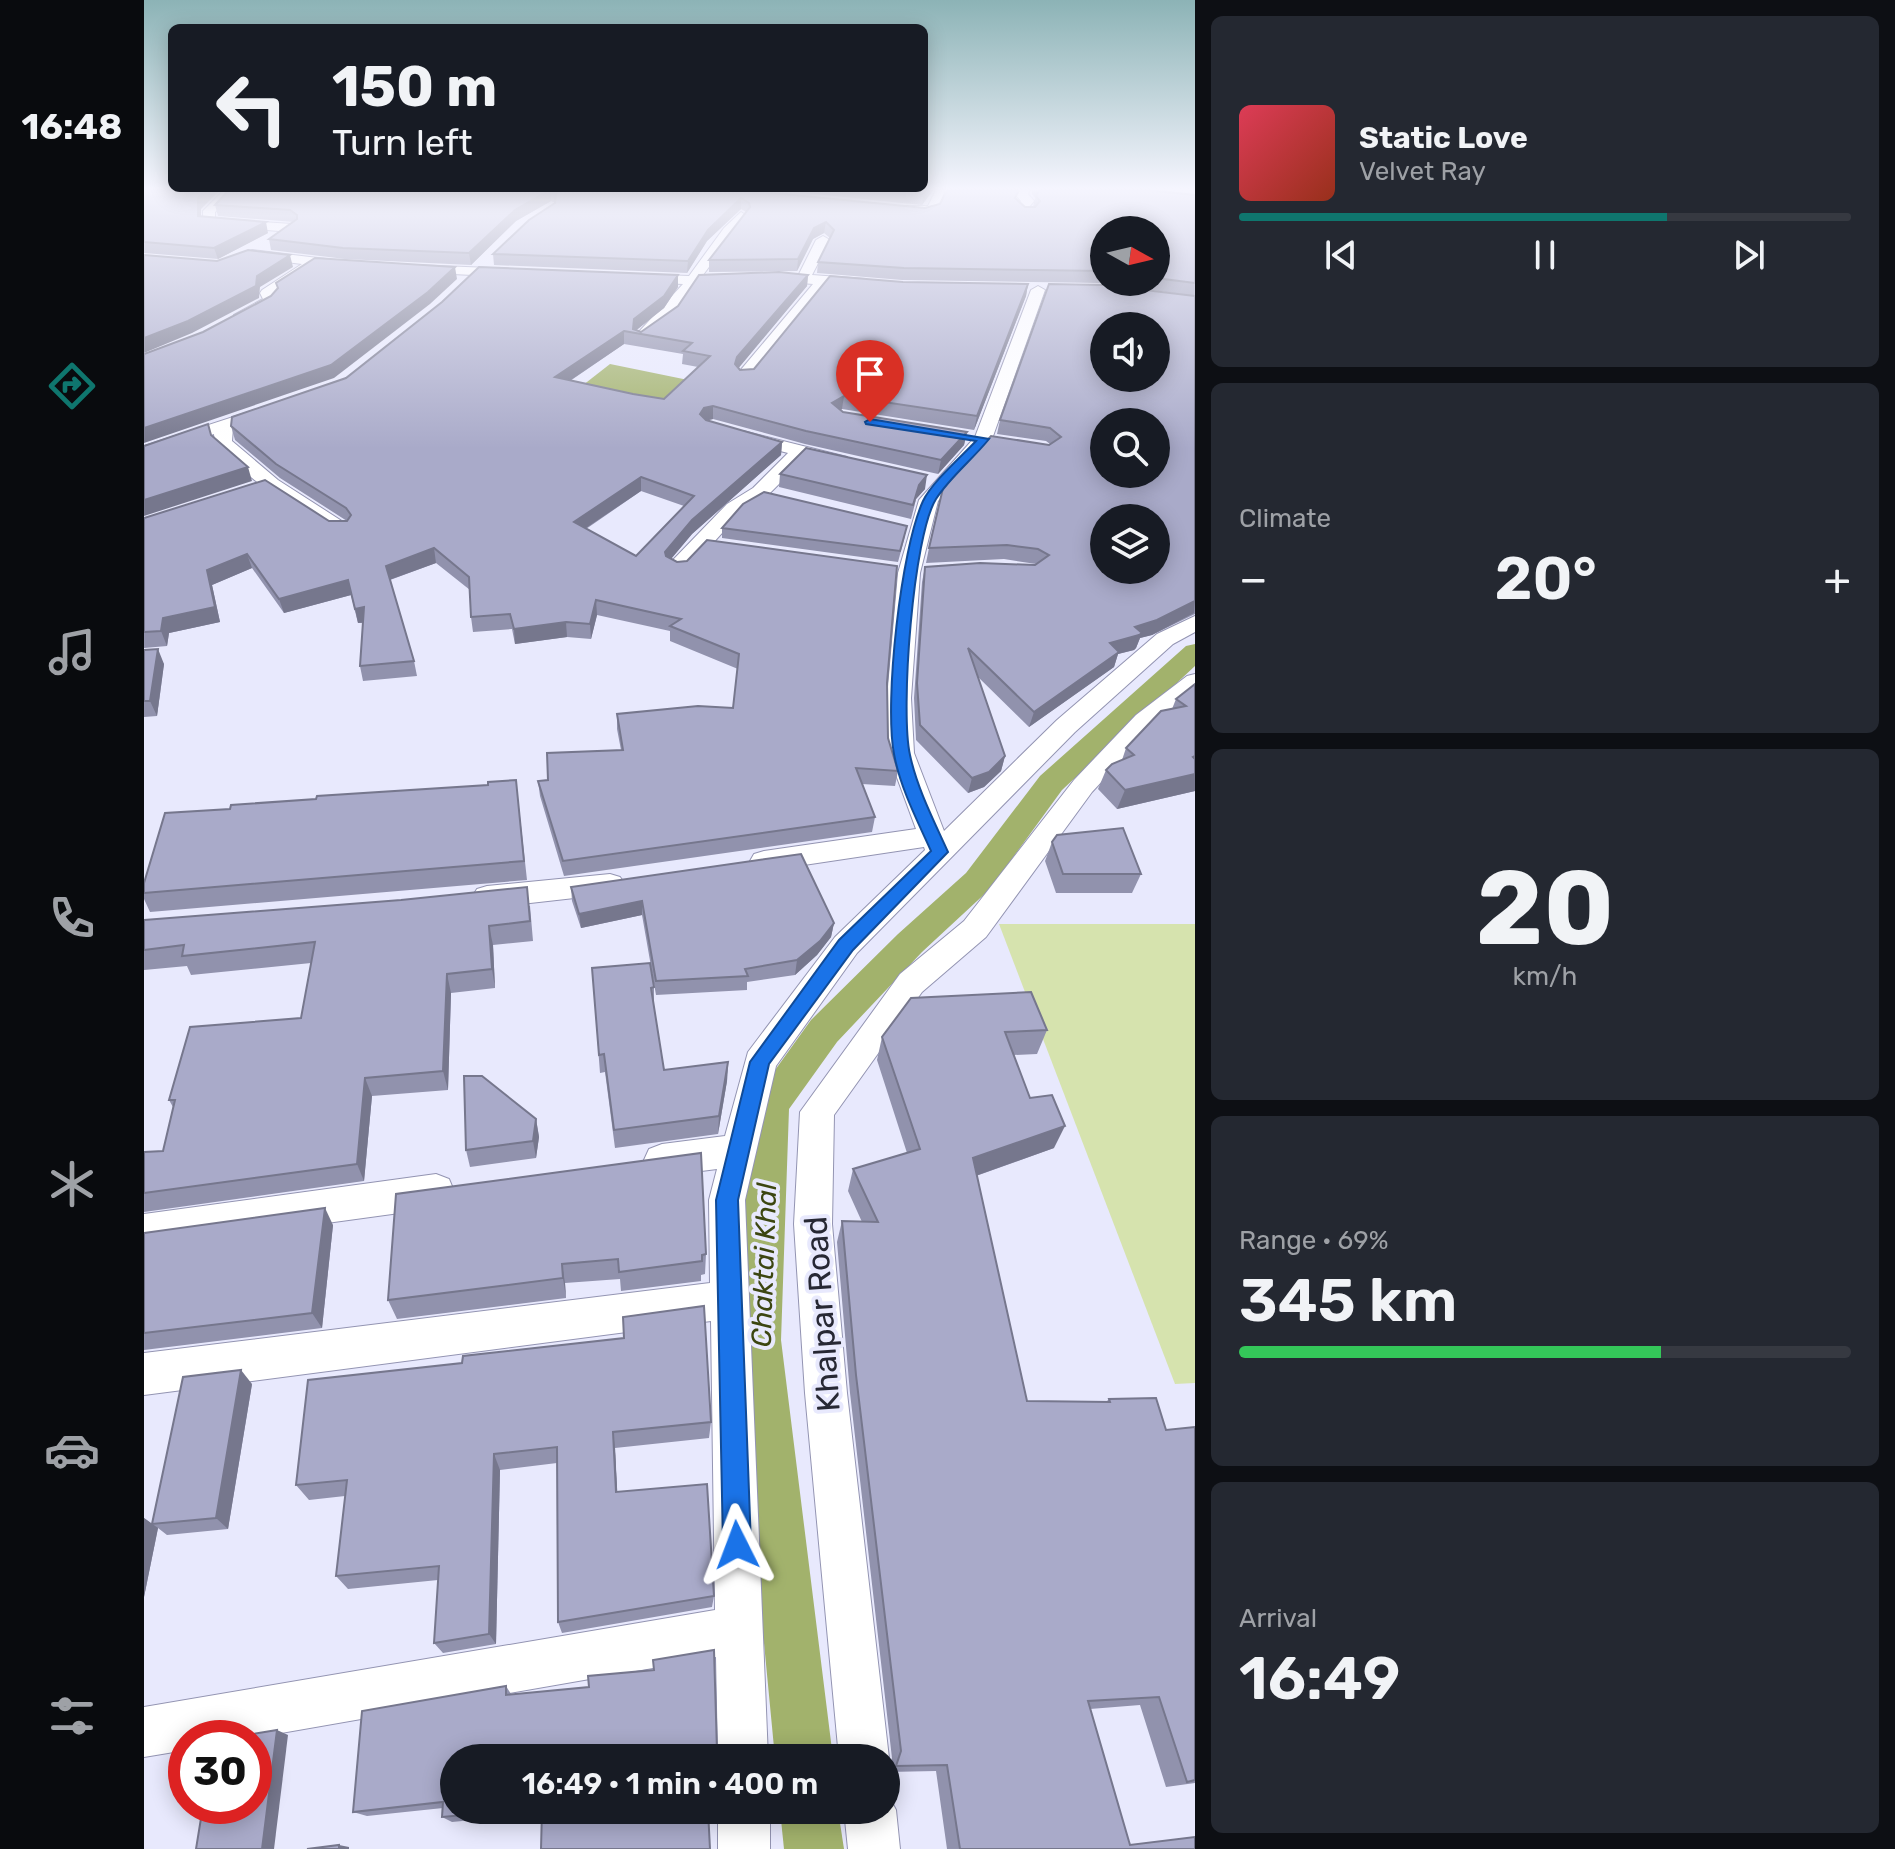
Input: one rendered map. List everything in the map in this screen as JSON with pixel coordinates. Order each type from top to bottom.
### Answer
[{"type":"street","points":[[227,324],[271,300],[267,293],[293,276]]},
{"type":"street","points":[[458,291],[473,276]]},
{"type":"street","points":[[642,337],[671,313],[695,276]]},
{"type":"street","points":[[616,277],[693,280],[804,278],[886,285]]},
{"type":"street","points":[[745,376],[824,280]]},
{"type":"street","points":[[936,844],[901,753],[902,572],[914,529],[929,500],[985,440],[1039,290]]},
{"type":"street","points":[[144,452],[290,403]]},
{"type":"street","points":[[224,426],[223,442],[271,484],[341,529]]},
{"type":"street","points":[[727,431],[857,465]]},
{"type":"street","points":[[678,568],[734,508],[768,494],[800,452]]},
{"type":"street","points":[[915,478],[943,484]]},
{"type":"street","points":[[247,492],[271,484]]},
{"type":"street","points":[[701,544],[731,548]]},
{"type":"street","points":[[902,572],[936,572]]},
{"type":"street","points":[[743,1744],[727,1200],[760,1062],[846,945],[936,844],[1165,639],[1195,623]]},
{"type":"street","name":"Khalpar Road","points":[[863,1744],[826,1393],[815,1254],[813,1224],[817,1112],[911,983],[975,929],[1083,786],[1145,720],[1195,681]]},
{"type":"street","points":[[737,865],[936,844]]},
{"type":"street","points":[[453,901],[643,879]]},
{"type":"street","points":[[629,1165],[739,1150]]},
{"type":"street","points":[[144,1231],[473,1186]]},
{"type":"street","points":[[144,1374],[729,1300]]},
{"type":"street","points":[[144,1732],[741,1629]]},
{"type":"street","points":[[744,1824],[744,1849]]},
{"type":"street","points":[[871,1824],[874,1849]]},
{"type":"shaded area","points":[[610,364],[693,381],[664,407],[578,389]]},
{"type":"shaded area","points":[[999,924],[1195,924],[1195,1383],[1175,1384]]},
{"type":"building","points":[[144,276],[257,276],[256,286],[188,321],[144,338]]},
{"type":"building","points":[[286,276],[445,276],[331,365],[144,428],[144,354],[203,332],[271,296],[278,288],[276,283]]},
{"type":"building","points":[[469,276],[677,276],[664,296],[634,319],[633,329],[641,332],[678,306],[698,276],[807,276],[737,357],[735,364],[740,370],[754,369],[830,276],[903,282],[1028,284],[977,416],[844,396],[832,403],[843,412],[967,432],[941,460],[806,431],[713,406],[704,408],[700,414],[706,420],[782,442],[692,520],[665,552],[666,556],[677,562],[687,561],[707,540],[897,566],[887,683],[888,738],[898,771],[856,768],[875,817],[563,861],[538,781],[548,780],[547,753],[623,750],[617,714],[698,706],[733,708],[739,654],[670,626],[681,619],[596,600],[590,624],[566,622],[514,629],[510,614],[471,617],[469,577],[434,548],[386,566],[414,661],[360,666],[364,607],[355,609],[348,580],[279,599],[247,554],[207,570],[215,607],[163,618],[161,631],[144,632],[144,518],[265,480],[329,521],[347,521],[351,515],[346,508],[276,464],[231,426],[232,417],[346,378],[442,302]],"holes":[[[624,331],[692,343],[683,351],[710,356],[664,399],[555,377]],[[641,477],[694,496],[636,556],[574,522]]]},
{"type":"building","points":[[1170,276],[1195,276],[1195,283],[1170,280]]},
{"type":"building","points":[[1049,284],[1090,285],[1090,296],[1170,296],[1170,293],[1195,296],[1195,601],[1135,627],[1142,633],[1139,635],[1110,643],[1119,652],[1034,712],[968,648],[1005,756],[989,772],[972,778],[920,725],[917,683],[925,567],[980,563],[1035,565],[1049,555],[1038,549],[1007,545],[929,548],[943,488],[991,436],[1049,445],[1061,437],[1050,428],[1000,420]]},
{"type":"building","points":[[208,424],[211,435],[248,467],[144,500],[144,446]]},
{"type":"building","points":[[806,448],[927,475],[919,485],[913,505],[780,474]]},
{"type":"building","points":[[764,492],[907,526],[900,551],[722,528],[743,504]]},
{"type":"building","points":[[158,649],[150,701],[144,701],[144,650]]},
{"type":"building","points":[[1195,684],[1195,774],[1125,790],[1106,770],[1112,764],[1134,755],[1126,748],[1161,711],[1186,706],[1176,699]]},
{"type":"building","points":[[516,780],[524,861],[144,893],[144,883],[165,813],[230,809],[231,805],[316,799],[317,796],[488,785],[488,782]]},
{"type":"building","points":[[1123,828],[1141,874],[1063,874],[1052,842],[1057,835]]},
{"type":"building","points":[[801,854],[834,923],[820,941],[797,960],[745,969],[748,976],[656,981],[642,901],[579,914],[571,887]]},
{"type":"building","points":[[527,887],[530,921],[489,926],[492,969],[447,974],[443,1071],[365,1078],[357,1164],[144,1193],[144,1152],[163,1151],[175,1100],[169,1100],[190,1027],[301,1018],[315,942],[182,956],[184,945],[144,950],[144,920]]},
{"type":"building","points":[[650,963],[664,1070],[728,1062],[719,1116],[614,1130],[604,1054],[599,1055],[592,968]]},
{"type":"building","points":[[1031,992],[1047,1030],[1005,1032],[1030,1098],[1052,1095],[1065,1126],[973,1158],[1027,1401],[1110,1402],[1109,1399],[1156,1398],[1166,1430],[1195,1427],[1195,1780],[1187,1782],[1159,1697],[1088,1701],[1130,1845],[1195,1837],[1195,1849],[960,1849],[947,1765],[900,1766],[901,1751],[856,1375],[842,1221],[878,1222],[853,1169],[920,1149],[882,1037],[911,998]]},
{"type":"building","points":[[464,1076],[482,1076],[536,1119],[533,1141],[466,1150]]},
{"type":"building","points":[[701,1153],[706,1254],[702,1255],[702,1261],[619,1272],[618,1259],[562,1264],[563,1278],[388,1300],[396,1194]]},
{"type":"building","points":[[325,1208],[312,1313],[144,1333],[144,1233]]},
{"type":"building","points":[[704,1306],[711,1422],[613,1432],[616,1492],[707,1484],[714,1596],[558,1622],[557,1447],[494,1454],[489,1634],[434,1643],[439,1566],[336,1576],[347,1480],[296,1485],[308,1380],[462,1363],[463,1356],[624,1338],[623,1317]]},
{"type":"building","points":[[241,1370],[216,1518],[152,1524],[183,1377]]},
{"type":"building","points":[[714,1650],[717,1744],[440,1744],[440,1802],[353,1812],[362,1711],[506,1686],[506,1695],[589,1687],[588,1676],[654,1670],[653,1660]]},
{"type":"building","points":[[277,1730],[272,1770],[272,1731]]},
{"type":"building","points":[[200,1824],[265,1824],[262,1849],[196,1849]]},
{"type":"building","points":[[542,1824],[709,1824],[710,1849],[541,1849]]},
{"type":"building","points":[[339,1845],[339,1849],[307,1849]]},
{"type":"waterway","name":"Chaktai Khal","points":[[802,1744],[758,1340],[770,1105],[824,1031],[910,943],[978,881],[1051,783],[1195,652]]},
{"type":"waterway","name":"Chaktai Khal","points":[[811,1824],[814,1849]]},
{"type":"route","points":[[737,1545],[727,1200],[760,1062],[846,945],[940,852],[916,799],[901,753],[899,698],[909,573],[929,500],[983,439],[870,422]]}]
